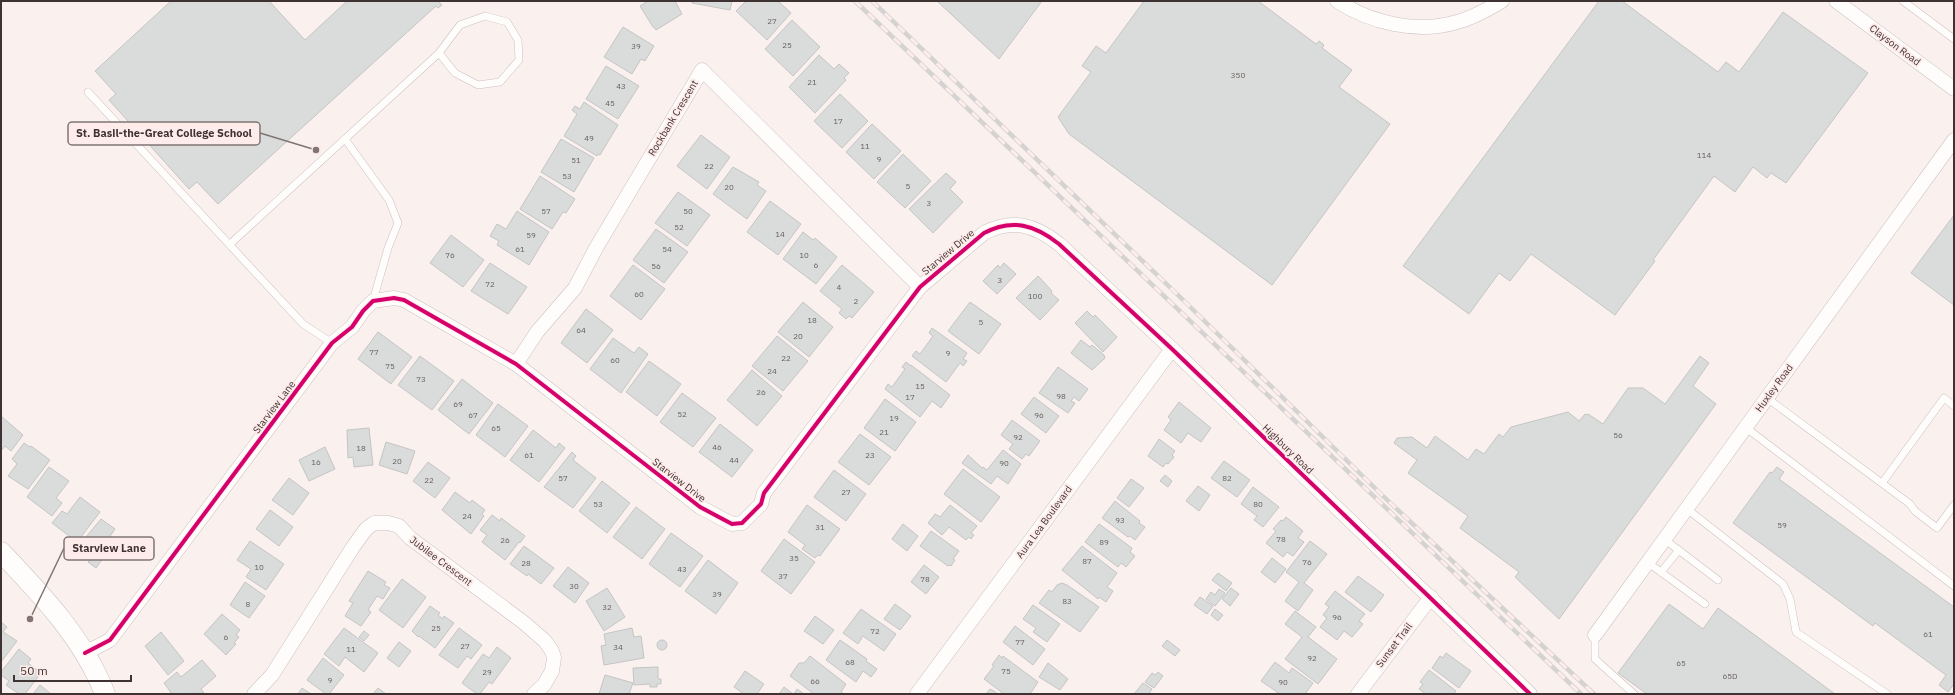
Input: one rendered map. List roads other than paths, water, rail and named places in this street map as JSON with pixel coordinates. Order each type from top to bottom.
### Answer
[{"type":"main road","points":[[1,552],[35,588],[85,652],[98,675],[105,694]]},
{"type":"street","points":[[1337,1],[1354,12],[1368,18],[1401,25],[1422,26],[1456,23],[1497,2]]},
{"type":"street","name":"Clayson Road","points":[[1836,1],[1954,89]]},
{"type":"street","name":"Rockbank Crescent","points":[[516,364],[537,332],[575,288],[596,248],[702,70],[920,287]]},
{"type":"street","name":"Huxley Road","points":[[1595,635],[1954,140]]},
{"type":"street","name":"Starview Drive","points":[[373,301],[394,298],[404,300],[516,364],[700,507],[732,524],[742,523],[761,504],[764,493],[920,287],[984,233],[996,227],[1011,224],[1027,227]]},
{"type":"street","name":"Highbury Road","points":[[1027,227],[1046,233],[1059,244],[1172,349],[1530,694]]},
{"type":"street","name":"Starview Lane","points":[[85,652],[110,640],[332,343],[352,327],[363,311],[373,301]]},
{"type":"street","name":"Aura Lea Boulevard","points":[[917,694],[1172,349]]},
{"type":"street","name":"Jubilee Crescent","points":[[254,694],[272,675],[362,535],[374,523],[388,522],[399,526],[410,538],[523,622],[545,641],[552,650],[554,658],[552,671],[544,685],[534,694]]},
{"type":"street","name":"Sunset Trail","points":[[1358,694],[1431,597]]},
{"type":"lane","points":[[1903,1],[1954,39]]},
{"type":"lane","points":[[230,244],[439,53],[460,25],[485,16],[507,22],[518,40],[519,60],[500,82],[478,85],[454,73],[439,53]]},
{"type":"lane","points":[[88,92],[303,324],[332,343]]},
{"type":"lane","points":[[345,139],[389,200],[398,223],[388,248],[373,301]]},
{"type":"lane","points":[[1767,398],[1910,504],[1915,511],[1937,528],[1954,505]]},
{"type":"lane","points":[[1882,483],[1944,398],[1954,406]]},
{"type":"lane","points":[[1746,427],[1954,586]]},
{"type":"lane","points":[[1687,509],[1783,584],[1790,599],[1796,632],[1887,694]]},
{"type":"lane","points":[[1664,539],[1718,580]]},
{"type":"lane","points":[[1661,572],[1679,550]]},
{"type":"lane","points":[[1647,562],[1705,604]]},
{"type":"lane","points":[[1595,635],[1595,659],[1634,694]]},
{"type":"railway","points":[[855,1],[1581,694]]},
{"type":"railway","points":[[872,1],[1179,296],[1383,496],[1594,694]]},
{"type":"place","name":"St. Basil-the-Great College School","points":[[316,150]]},
{"type":"place","name":"Starview Lane","points":[[30,619]]}]
